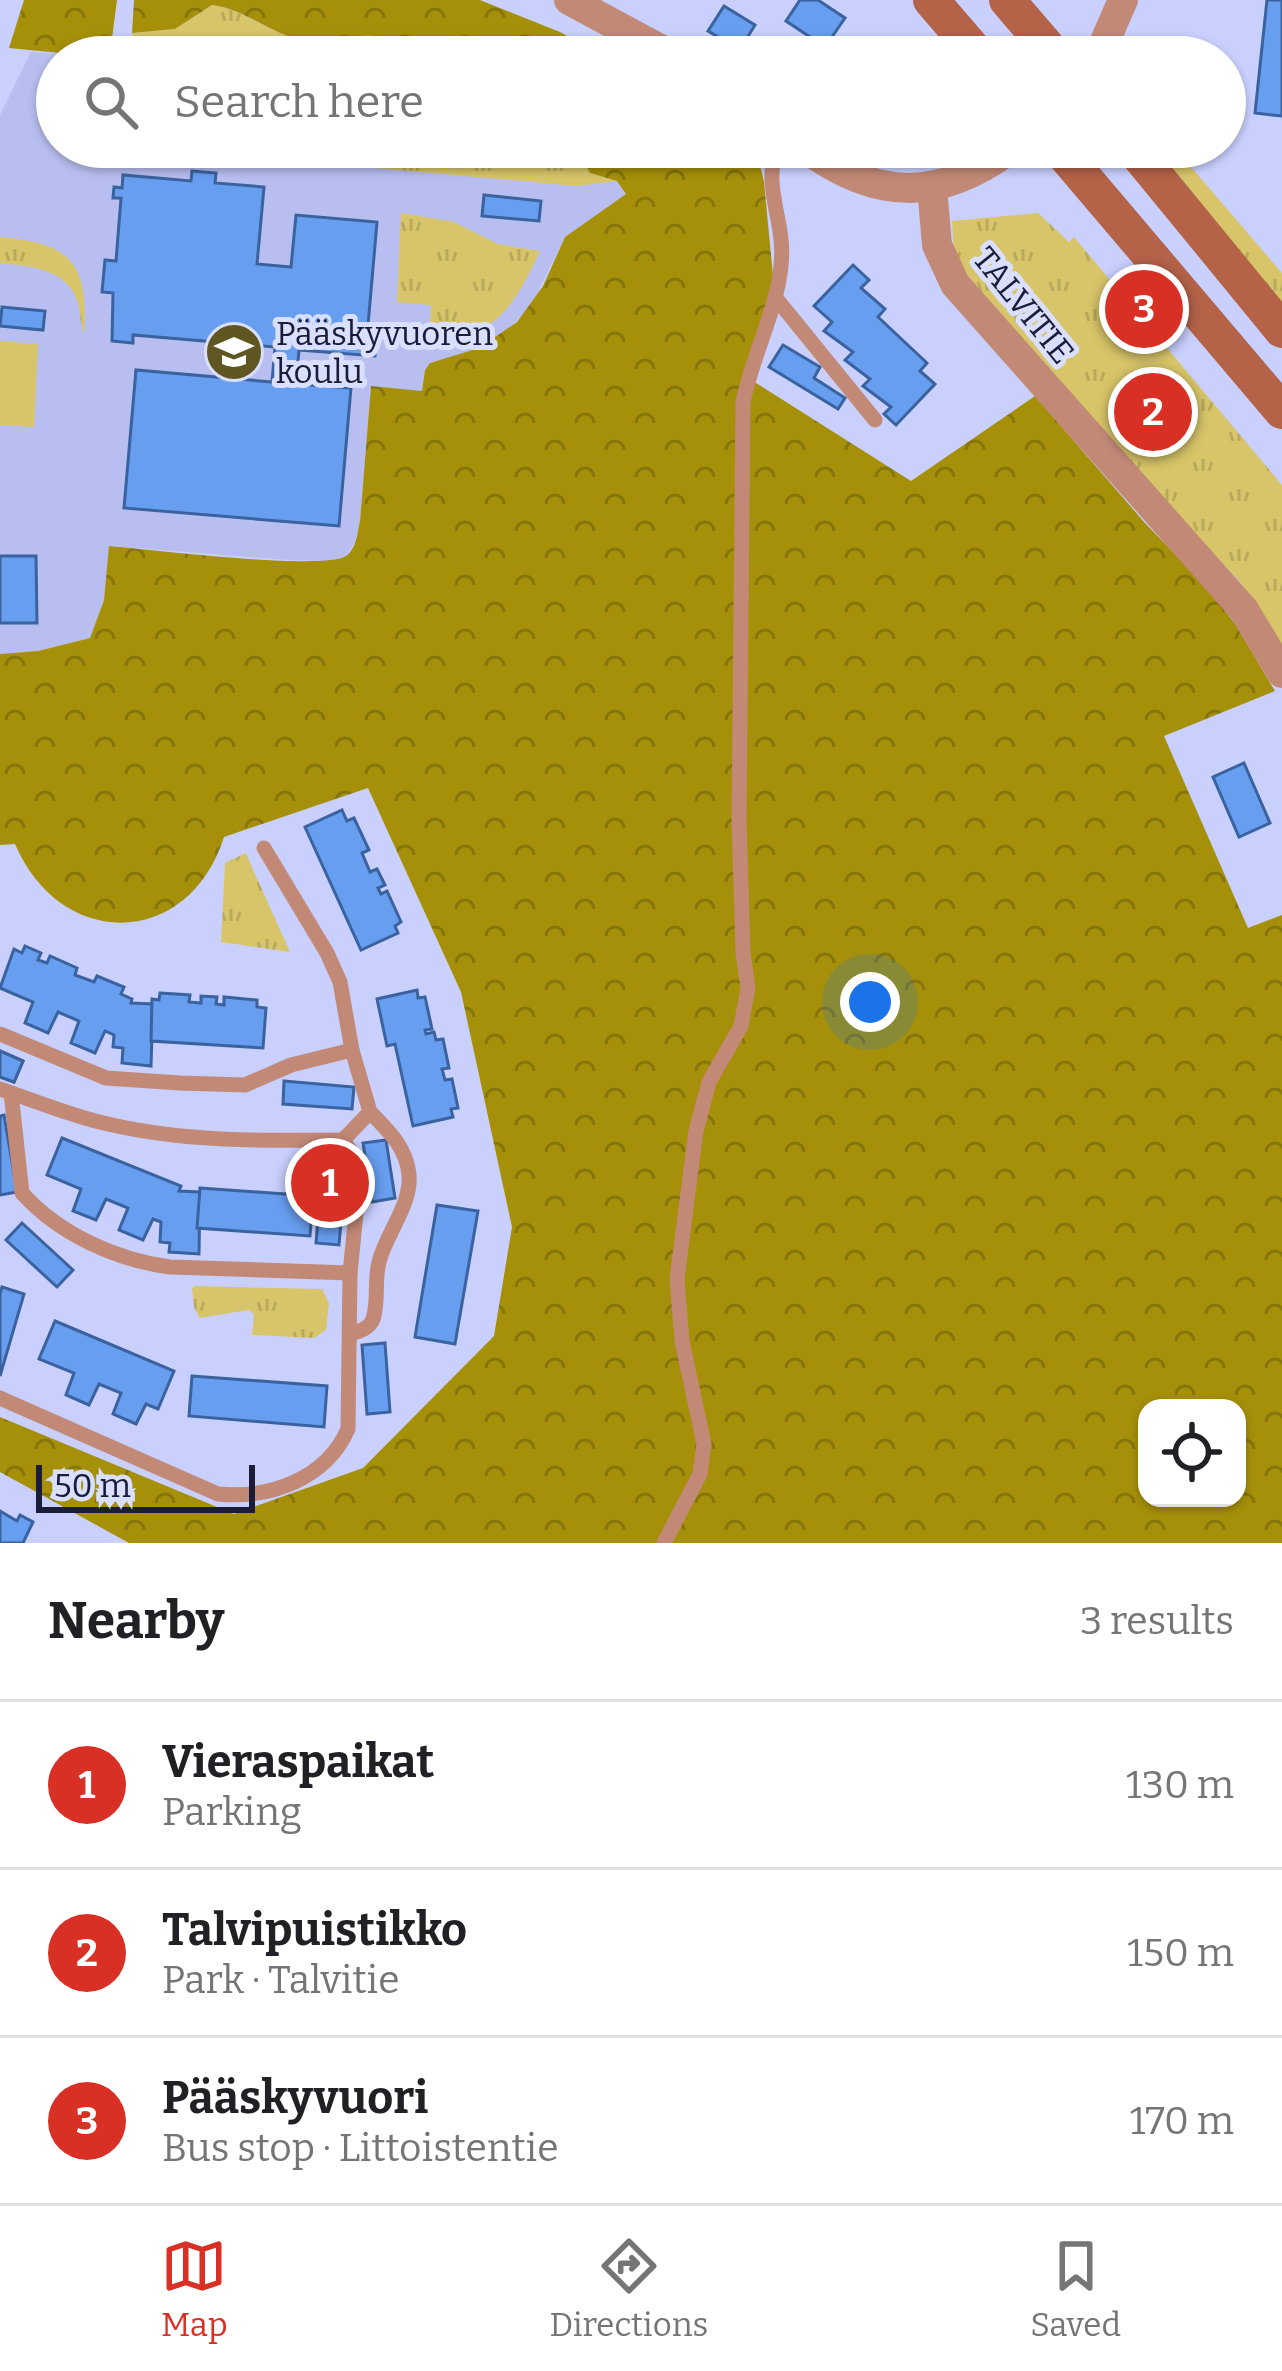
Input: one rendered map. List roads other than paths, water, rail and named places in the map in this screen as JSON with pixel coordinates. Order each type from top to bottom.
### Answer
[{"type":"main road","points":[[931,0],[962,36]]},
{"type":"main road","points":[[1006,0],[1037,36]]},
{"type":"main road","points":[[1076,168],[1282,411]]},
{"type":"main road","points":[[1149,168],[1282,330]]},
{"type":"street","points":[[569,0],[636,36]]},
{"type":"street","points":[[1107,36],[1123,0]]},
{"type":"street","points":[[836,168],[870,184],[908,189],[932,187],[979,168]]},
{"type":"street","name":"TALVITIE","points":[[932,187],[937,245],[955,284],[1244,610],[1282,673]]},
{"type":"lane","points":[[664,1543],[700,1474],[704,1444],[682,1341],[677,1280],[696,1131],[709,1082],[741,1026],[748,988],[739,820],[743,402],[751,360],[782,284],[774,168]]},
{"type":"lane","points":[[775,297],[875,420]]},
{"type":"lane","points":[[263,848],[340,982],[370,1112],[403,1150],[409,1177],[377,1268],[373,1320],[364,1330],[351,1334]]},
{"type":"lane","points":[[0,1034],[106,1078],[180,1083],[245,1085],[292,1065],[352,1050]]},
{"type":"lane","points":[[350,1273],[170,1267],[88,1243],[22,1193],[6,1091],[106,1124],[163,1135],[260,1142],[343,1140],[370,1112]]},
{"type":"lane","points":[[0,1398],[218,1494],[256,1495],[305,1477],[340,1449],[350,1413],[350,1273],[358,1194],[352,1153],[343,1140]]},
{"type":"place","name":"Pääskyvuori","points":[[1144,309]]},
{"type":"place","name":"Pääskyvuoren koulu","points":[[234,352]]},
{"type":"place","name":"Talvipuistikko","points":[[1153,412]]},
{"type":"place","name":"Vieraspaikat","points":[[330,1183]]}]
